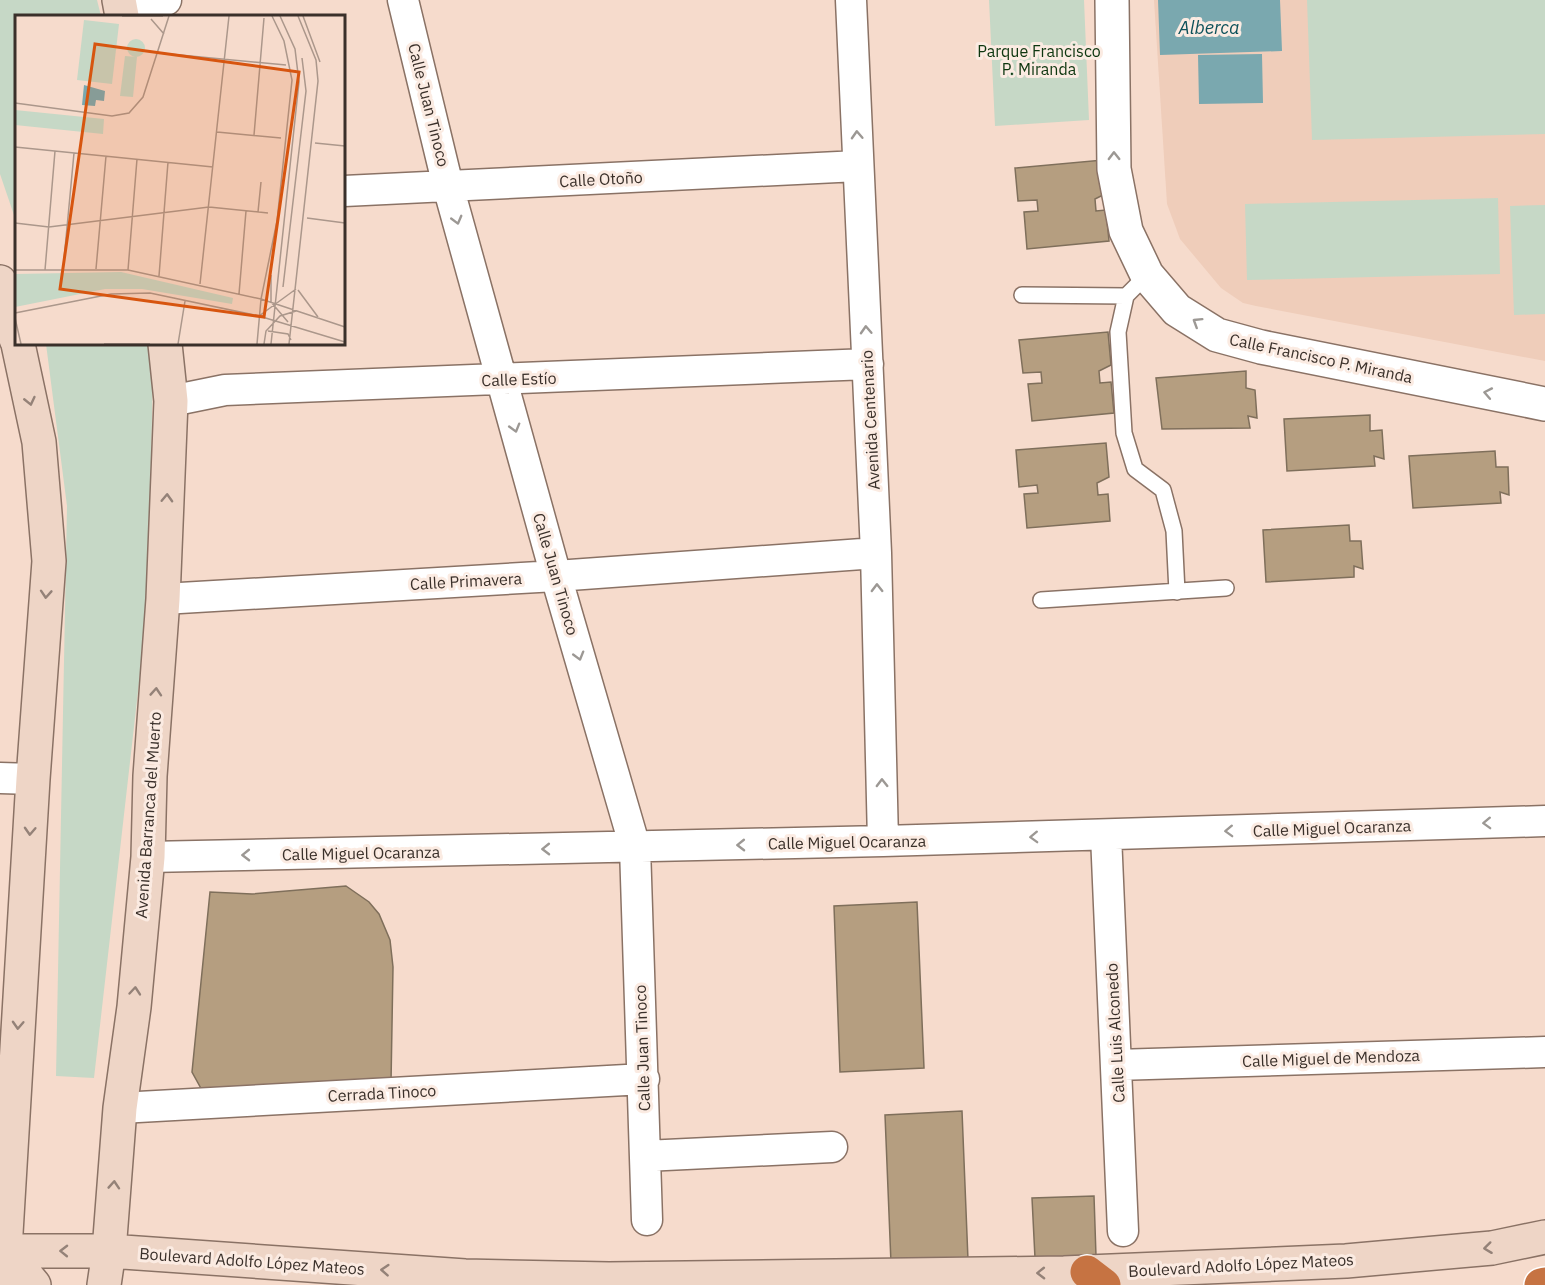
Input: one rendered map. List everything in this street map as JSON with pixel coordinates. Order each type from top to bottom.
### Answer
[{"type":"main road","points":[[0,282],[15,335]]},
{"type":"main road","points":[[18,345],[39,442],[49,561],[2,1259],[34,1285]]},
{"type":"main road","name":"Avenida Barranca del Muerto","points":[[104,1285],[109,1251],[120,1108],[134,1007],[148,857],[150,776],[163,599],[171,401],[165,345]]},
{"type":"main road","name":"Boulevard Adolfo López Mateos","points":[[2,1259],[109,1251],[465,1276],[609,1279],[1096,1278],[1346,1261],[1492,1248],[1545,1237]]},
{"type":"main road","points":[[417,1285],[465,1276]]},
{"type":"street","points":[[120,6],[166,0]]},
{"type":"street","name":"Calle Juan Tinoco","points":[[404,0],[448,186],[556,576],[635,847],[647,1220]]},
{"type":"street","name":"Avenida Centenario","points":[[851,0],[876,553],[884,841]]},
{"type":"street","name":"Calle Francisco P. Miranda","points":[[1112,0],[1114,169],[1136,285],[1217,335],[1260,347],[1545,404]]},
{"type":"street","name":"Calle Otoño","points":[[345,191],[858,166]]},
{"type":"street","name":"Calle Estío","points":[[171,401],[225,390],[868,364]]},
{"type":"street","name":"Calle Primavera","points":[[163,599],[556,576],[876,553]]},
{"type":"street","points":[[0,778],[33,779]]},
{"type":"street","name":"Calle Miguel Ocaranza","points":[[148,857],[884,841],[1545,821]]},
{"type":"street","name":"Calle Luis Alconedo","points":[[1106,835],[1124,1231]]},
{"type":"street","name":"Calle Miguel de Mendoza","points":[[1116,1065],[1545,1052]]},
{"type":"street","name":"Cerrada Tinoco","points":[[120,1108],[644,1079]]},
{"type":"street","points":[[645,1156],[832,1147]]},
{"type":"lane","points":[[1022,295],[1136,285],[1118,332],[1124,433],[1135,470],[1163,490],[1174,531],[1177,592]]},
{"type":"lane","points":[[1041,600],[1226,588]]},
{"type":"shaded area","points":[[1154,0],[1545,0],[1545,361],[1256,306],[1243,303],[1221,288],[1180,239],[1167,204]]},
{"type":"green space","points":[[0,0],[97,0],[101,15],[15,15],[15,218],[0,174]]},
{"type":"green space","name":"Parque Francisco P. Miranda","points":[[989,0],[1084,0],[1089,120],[995,126]]},
{"type":"green space","points":[[1307,0],[1545,0],[1545,134],[1312,140]]},
{"type":"green space","points":[[1498,198],[1500,274],[1247,280],[1245,204]]},
{"type":"green space","points":[[1545,205],[1545,314],[1514,315],[1510,206]]},
{"type":"green space","points":[[46,345],[151,345],[153,358],[149,595],[94,1078],[56,1076],[67,506]]},
{"type":"water","name":"Alberca","points":[[1158,0],[1280,0],[1282,51],[1160,55]]},
{"type":"water","points":[[1262,54],[1263,103],[1199,104],[1198,55]]},
{"type":"building","points":[[1103,160],[1107,193],[1095,199],[1096,211],[1106,210],[1109,241],[1027,249],[1024,212],[1038,211],[1037,200],[1018,201],[1015,168]]},
{"type":"building","points":[[1108,332],[1111,365],[1099,371],[1100,383],[1111,382],[1114,413],[1032,421],[1028,384],[1042,383],[1041,372],[1023,373],[1019,340]]},
{"type":"building","points":[[1246,371],[1246,388],[1255,390],[1257,418],[1248,416],[1250,428],[1162,429],[1156,378]]},
{"type":"building","points":[[1370,415],[1370,431],[1382,430],[1384,459],[1374,456],[1375,466],[1287,471],[1284,419]]},
{"type":"building","points":[[1106,443],[1109,477],[1097,483],[1098,495],[1108,494],[1110,521],[1027,528],[1024,494],[1038,493],[1037,485],[1019,487],[1016,450]]},
{"type":"building","points":[[1495,451],[1496,467],[1508,467],[1509,495],[1500,492],[1501,503],[1413,508],[1409,456]]},
{"type":"building","points":[[1349,525],[1350,541],[1361,541],[1363,569],[1354,566],[1354,577],[1266,582],[1263,530]]},
{"type":"building","points":[[346,886],[369,902],[379,914],[390,940],[393,967],[391,1083],[203,1092],[192,1072],[210,892],[252,894]]},
{"type":"building","points":[[917,902],[924,1068],[840,1072],[834,906]]},
{"type":"building","points":[[962,1111],[968,1260],[891,1263],[885,1115]]},
{"type":"building","points":[[1094,1196],[1096,1256],[1035,1258],[1032,1198]]}]
